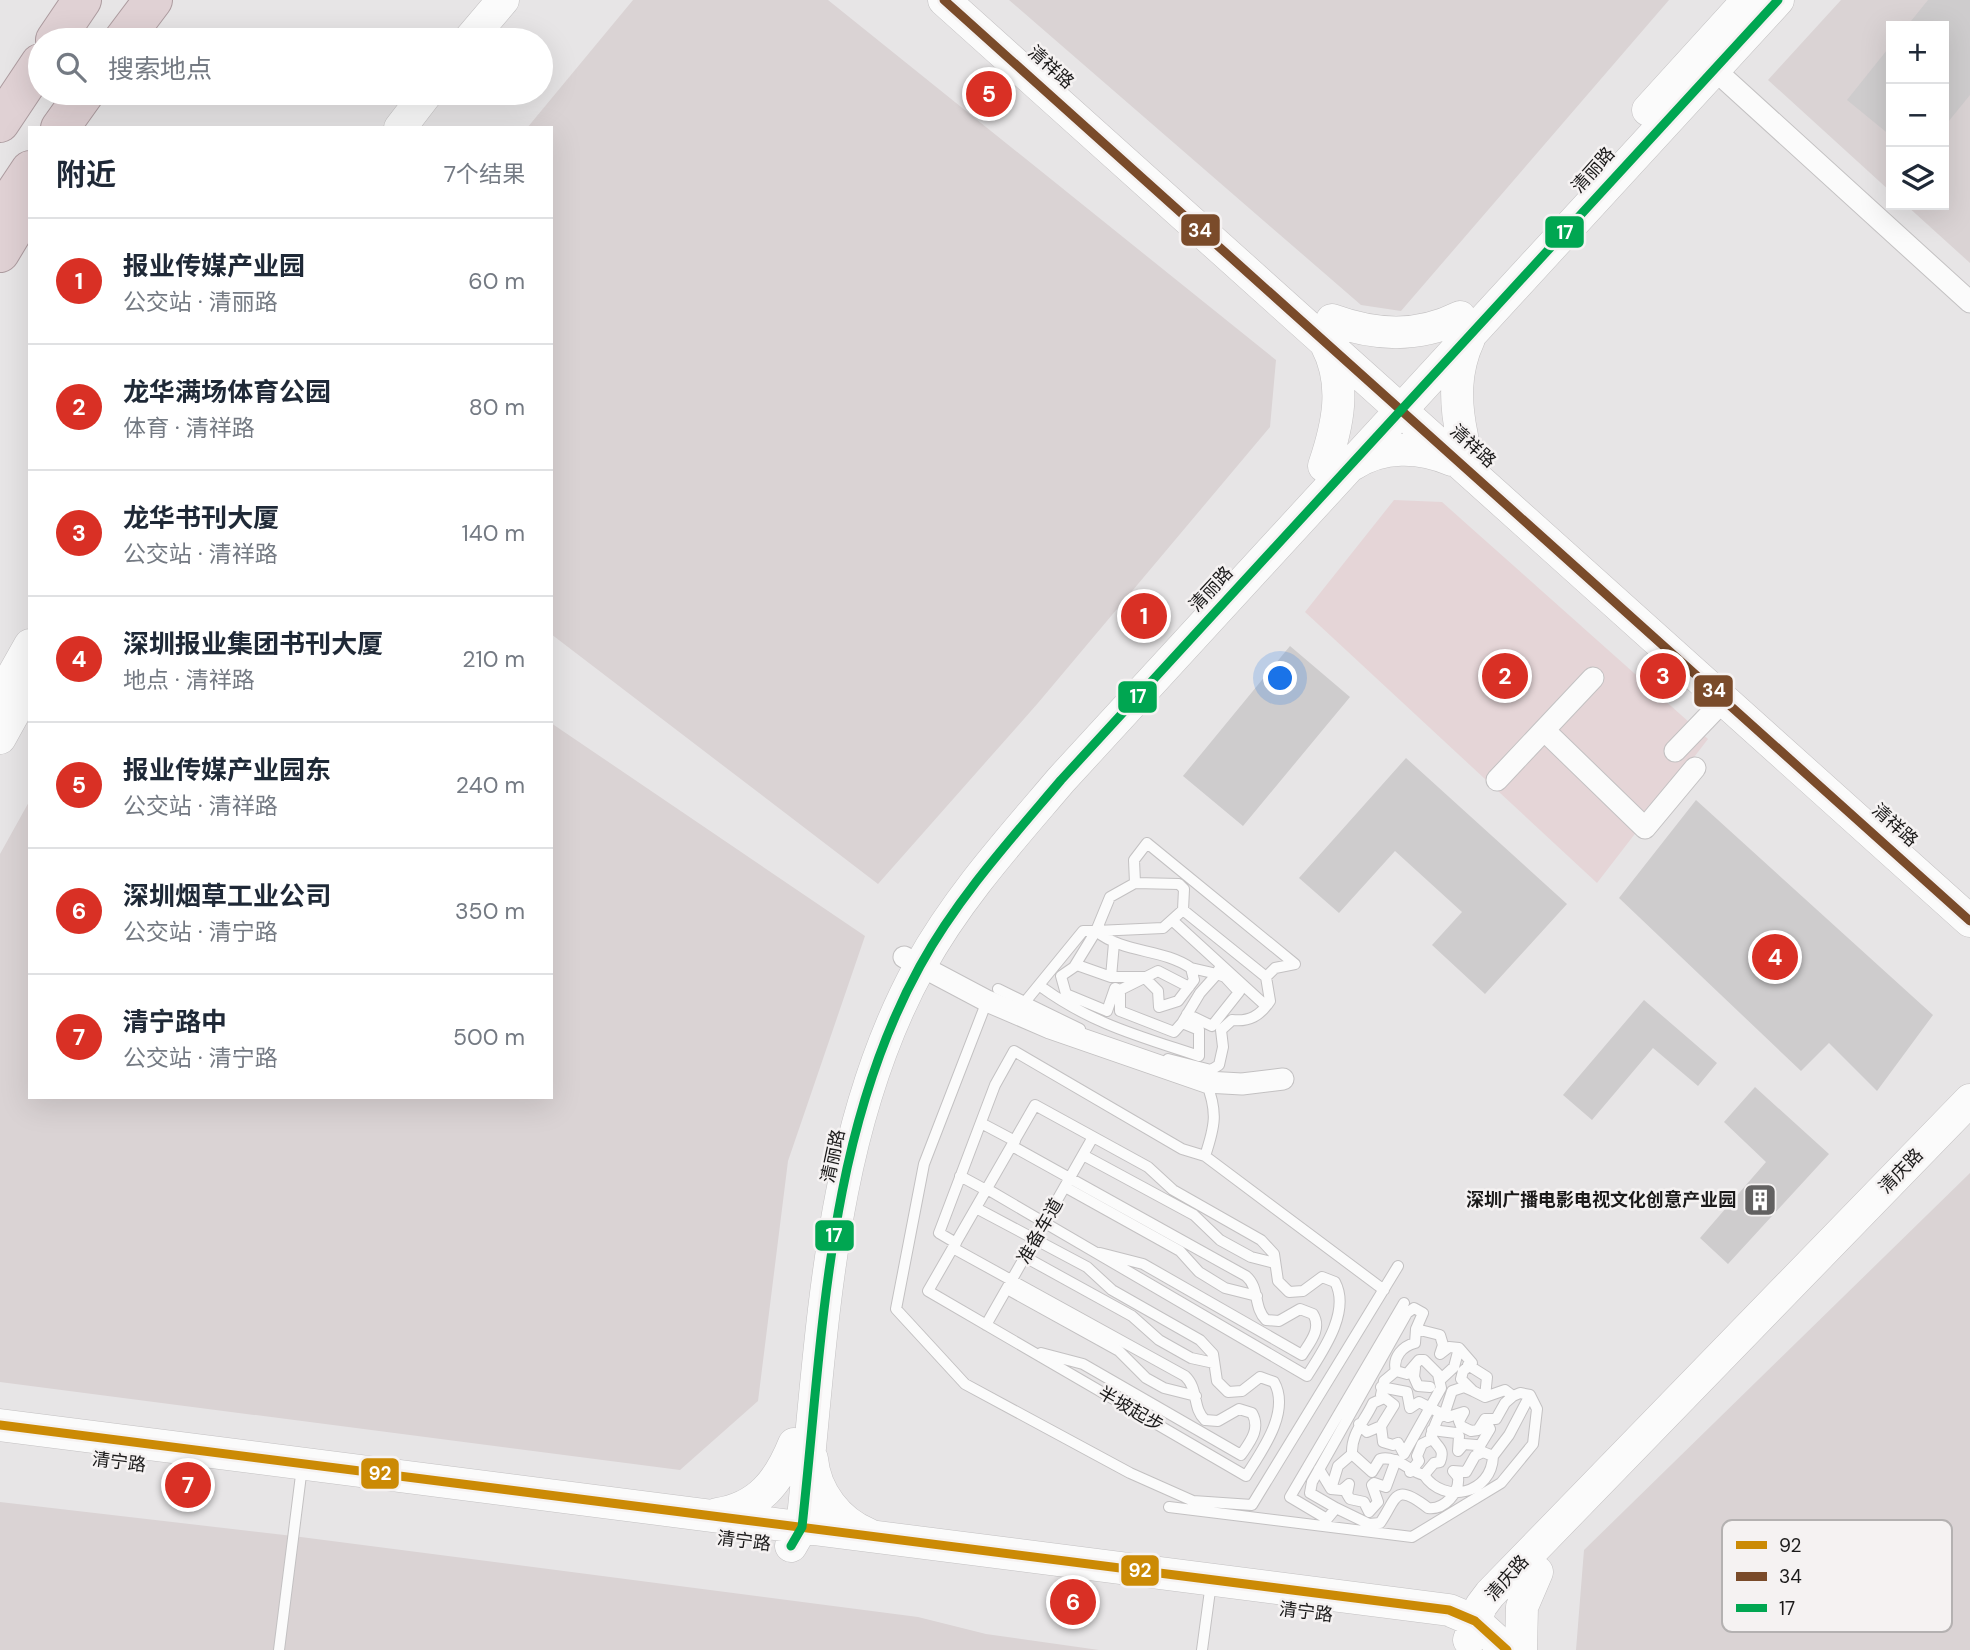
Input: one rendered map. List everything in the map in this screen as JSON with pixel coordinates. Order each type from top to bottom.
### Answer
[{"type":"highway","points":[[63,28],[82,0]]},
{"type":"highway","points":[[0,123],[28,80]]},
{"type":"highway","points":[[61,126],[76,105]]},
{"type":"highway","points":[[76,126],[89,105]]},
{"type":"highway","points":[[0,215],[28,173]]},
{"type":"highway","points":[[0,253],[28,206]]},
{"type":"street","points":[[454,28],[478,0]]},
{"type":"street","points":[[479,28],[503,0]]},
{"type":"street","name":"清祥路","points":[[944,0],[1328,330]]},
{"type":"street","name":"清祥路","points":[[976,0],[1400,395],[1970,892]]},
{"type":"street","name":"清丽路","points":[[1467,323],[1748,0]]},
{"type":"street","name":"清丽路","points":[[792,1533],[830,1159],[846,1099],[874,1018],[912,961],[935,904],[993,826],[1334,468],[1467,323],[1715,70],[1778,0]]},
{"type":"street","points":[[1715,70],[1970,302]]},
{"type":"street","points":[[377,126],[393,105]]},
{"type":"street","points":[[402,126],[418,105]]},
{"type":"street","points":[[1467,323],[1457,381],[1457,414],[1462,450],[1439,454],[1401,449],[1364,457],[1334,468],[1333,441],[1339,397],[1338,375],[1328,330],[1354,328],[1398,334],[1467,323]]},
{"type":"street","name":"清祥路","points":[[1462,450],[1724,700],[1970,921]]},
{"type":"street","points":[[0,698],[28,649]]},
{"type":"street","points":[[1497,780],[1593,678]]},
{"type":"street","points":[[0,738],[28,688]]},
{"type":"street","points":[[1675,751],[1724,700]]},
{"type":"street","points":[[1544,730],[1645,828],[1695,768]]},
{"type":"street","points":[[912,961],[992,995],[1049,1028],[1206,1082],[1242,1084],[1283,1079]]},
{"type":"street","name":"清庆路","points":[[1477,1635],[1525,1571],[1970,1100]]},
{"type":"street","name":"清庆路","points":[[1525,1571],[1970,1128]]},
{"type":"street","name":"清宁路","points":[[0,1426],[301,1474],[792,1533],[1210,1590],[1449,1610],[1477,1635],[1507,1650]]},
{"type":"street","points":[[705,1515],[731,1512],[750,1504],[769,1490],[802,1446],[829,1503],[855,1528],[876,1537]]},
{"type":"street","name":"清宁路","points":[[0,1447],[705,1515],[792,1533],[876,1537],[1477,1635]]},
{"type":"street","points":[[1416,1606],[1459,1600],[1525,1571],[1521,1650]]},
{"type":"lane","points":[[1135,883],[1134,859],[1147,843],[1295,964],[1275,968],[1266,977]]},
{"type":"lane","points":[[1025,1002],[1083,931],[1097,932],[1163,928],[1183,910],[1184,889],[1179,884],[1135,883],[1110,897],[1097,932],[1074,967]]},
{"type":"lane","points":[[1183,910],[1266,977],[1269,1001],[1246,1021],[1232,1020],[1216,1028],[1184,1018]]},
{"type":"lane","points":[[1172,920],[1239,992],[1216,1028]]},
{"type":"lane","points":[[1097,932],[1114,943],[1174,957],[1191,968],[1219,969],[1266,1006]]},
{"type":"lane","points":[[1111,977],[1114,943]]},
{"type":"lane","points":[[1189,987],[1158,971],[1144,977],[1120,990],[1115,988],[1107,1011],[1066,994],[1061,976],[1077,965],[1111,977],[1144,977],[1158,991],[1159,1007],[1178,1001],[1189,987],[1194,980],[1191,968]]},
{"type":"lane","points":[[1120,990],[1120,1011],[1174,1032],[1219,969]]},
{"type":"lane","points":[[1040,986],[1069,1007],[1126,1034],[1199,1056],[1199,1030],[1184,1018]]},
{"type":"lane","points":[[1216,1028],[1223,1047],[1219,1065],[1211,1070],[1082,1030],[1025,1002],[992,995],[924,1164],[896,1309],[965,1384],[1130,1473],[1193,1501],[1252,1505],[1398,1266]]},
{"type":"lane","points":[[1196,1396],[1191,1381],[1185,1376],[1058,1318],[939,1233],[995,1085],[1014,1051],[1182,1149],[1205,1156],[1384,1290]]},
{"type":"lane","points":[[1205,1156],[1213,1132],[1215,1105],[1206,1082]]},
{"type":"lane","points":[[955,1245],[1035,1105],[1147,1167],[1196,1210],[1220,1240],[1251,1257],[1275,1263]]},
{"type":"lane","points":[[981,1123],[1119,1217],[1246,1276],[1257,1296],[1258,1309],[1266,1320],[1279,1321],[1300,1309],[1313,1314],[1317,1326],[1302,1355],[1143,1264],[1092,1251]]},
{"type":"lane","name":"准备车道","points":[[986,1325],[1093,1137]]},
{"type":"lane","points":[[960,1176],[1307,1376],[1332,1335],[1339,1297],[1335,1282],[1322,1277],[1303,1291],[1289,1292],[1278,1281],[1269,1247],[1261,1240],[1137,1184],[1083,1155]]},
{"type":"lane","points":[[1067,1183],[1183,1247],[1199,1272],[1216,1283],[1257,1296]]},
{"type":"lane","points":[[976,1208],[1087,1267],[1102,1283],[1200,1340],[1208,1347],[1214,1363]]},
{"type":"lane","name":"半坡起步","points":[[955,1245],[928,1291],[1246,1476],[1271,1435],[1278,1397],[1274,1382],[1260,1377],[1242,1391],[1228,1392],[1217,1381],[1214,1363]]},
{"type":"lane","points":[[1025,1257],[1132,1315],[1169,1346],[1191,1357],[1214,1363]]},
{"type":"lane","points":[[1009,1285],[1122,1347],[1146,1378],[1164,1388],[1196,1396]]},
{"type":"lane","points":[[1336,1508],[1327,1519],[1290,1497],[1404,1303]]},
{"type":"lane","points":[[1396,1371],[1394,1365],[1399,1353],[1415,1342],[1416,1329],[1423,1313],[1414,1308],[1407,1313],[1319,1469],[1310,1493],[1369,1524],[1380,1523],[1391,1500],[1397,1496],[1413,1497],[1428,1508],[1436,1509],[1455,1492],[1459,1483],[1453,1471],[1466,1472],[1475,1456],[1509,1436],[1530,1395]]},
{"type":"lane","points":[[1416,1329],[1440,1335],[1440,1354],[1449,1347],[1459,1348],[1472,1363],[1461,1379],[1474,1391]]},
{"type":"lane","points":[[1440,1380],[1454,1367],[1459,1348]]},
{"type":"lane","name":"半坡起步","points":[[1031,1352],[1083,1364],[1241,1455],[1256,1426],[1252,1413],[1239,1409],[1218,1421],[1205,1420],[1197,1409],[1196,1396]]},
{"type":"lane","points":[[1381,1426],[1383,1442],[1393,1446],[1398,1443],[1404,1454],[1441,1388],[1440,1380],[1424,1360],[1419,1360],[1414,1377],[1418,1386],[1430,1387]]},
{"type":"lane","points":[[1468,1366],[1487,1377],[1485,1397]]},
{"type":"lane","points":[[1396,1371],[1407,1374],[1415,1368]]},
{"type":"lane","points":[[1396,1371],[1373,1403],[1369,1417],[1359,1424],[1352,1444],[1352,1454],[1372,1472],[1380,1460],[1396,1460],[1410,1472],[1424,1475],[1429,1482],[1455,1492],[1477,1488],[1493,1466],[1485,1452],[1476,1446],[1464,1444],[1458,1451],[1459,1436],[1456,1433],[1432,1434]]},
{"type":"lane","points":[[1410,1472],[1419,1461],[1417,1456],[1422,1444],[1432,1434],[1438,1418],[1444,1415],[1452,1391],[1464,1387],[1485,1397],[1505,1390],[1513,1396]]},
{"type":"lane","points":[[1383,1392],[1407,1392],[1410,1408],[1419,1402],[1444,1415],[1454,1416],[1464,1412],[1459,1421],[1461,1426],[1471,1431],[1478,1430],[1485,1419]]},
{"type":"lane","points":[[1359,1424],[1367,1432],[1374,1432],[1381,1426],[1394,1405],[1383,1392]]},
{"type":"lane","points":[[1169,1507],[1412,1537],[1464,1509],[1502,1483],[1533,1444],[1537,1409],[1530,1395],[1520,1392],[1505,1403],[1496,1419],[1485,1419]]},
{"type":"lane","points":[[1485,1419],[1490,1429],[1485,1452]]},
{"type":"lane","points":[[1424,1475],[1434,1463],[1440,1462],[1443,1455],[1442,1448],[1432,1434]]},
{"type":"lane","points":[[1331,1489],[1338,1466],[1352,1454]]},
{"type":"lane","points":[[1331,1489],[1342,1490],[1349,1484],[1347,1494],[1350,1499],[1364,1502],[1369,1512],[1378,1502],[1373,1485],[1386,1487],[1396,1460]]},
{"type":"lane","points":[[1319,1469],[1331,1489]]},
{"type":"lane","points":[[279,1650],[301,1474]]},
{"type":"lane","points":[[1202,1650],[1210,1590]]},
{"type":"shaded area","points":[[633,0],[828,0],[1276,360],[1270,427],[1038,703],[878,884],[553,636],[553,126],[529,126],[546,105],[553,105],[553,97]]},
{"type":"shaded area","points":[[1009,0],[1669,0],[1401,311],[1361,305]]},
{"type":"shaded area","points":[[1841,0],[1970,0],[1970,263],[1912,210],[1949,210],[1949,21],[1886,21],[1886,187],[1768,80]]},
{"type":"shaded area","points":[[1394,500],[1442,502],[1708,739],[1597,883],[1305,612]]},
{"type":"shaded area","points":[[553,724],[865,936],[788,1161],[758,1401],[680,1470],[0,1382],[0,854],[28,804],[28,1099],[553,1099]]},
{"type":"shaded area","points":[[1970,1173],[1970,1650],[1576,1650],[1584,1550]]},
{"type":"shaded area","points":[[0,1502],[293,1536],[918,1617],[986,1634],[1099,1650],[0,1650]]},
{"type":"building","points":[[1928,0],[1970,0],[1970,95],[1949,121],[1949,21],[1911,21]]},
{"type":"building","points":[[1886,51],[1886,132],[1847,100]]},
{"type":"building","points":[[1290,646],[1350,697],[1243,826],[1183,776]]},
{"type":"building","points":[[1406,758],[1567,904],[1485,994],[1432,945],[1462,912],[1395,851],[1339,913],[1299,878]]},
{"type":"building","points":[[1696,800],[1933,1015],[1877,1091],[1829,1043],[1801,1071],[1619,898]]},
{"type":"building","points":[[1644,1000],[1717,1063],[1698,1086],[1653,1048],[1592,1120],[1563,1095]]},
{"type":"building","name":"深圳广播电影电视文化创意产业园","points":[[1755,1087],[1829,1154],[1728,1264],[1700,1238],[1766,1162],[1724,1122]]},
{"type":"transit line","name":"34","points":[[944,0],[1970,921]]},
{"type":"transit line","name":"17","points":[[791,1546],[802,1527],[824,1312],[847,1169],[865,1099],[889,1031],[935,941],[986,869],[1061,780],[1778,0]]},
{"type":"transit line","name":"92","points":[[0,1425],[1449,1610],[1475,1621],[1507,1650]]},
{"type":"place","name":"报业传媒产业园东","points":[[989,94]]},
{"type":"place","name":"报业传媒产业园","points":[[1144,616]]},
{"type":"place","name":"龙华满场体育公园","points":[[1505,676]]},
{"type":"place","name":"龙华书刊大厦","points":[[1663,676]]},
{"type":"place","name":"深圳报业集团书刊大厦","points":[[1775,957]]},
{"type":"place","name":"深圳广播电影电视文化创意产业园","points":[[1760,1200]]},
{"type":"place","name":"清宁路中","points":[[188,1485]]},
{"type":"place","name":"深圳烟草工业公司","points":[[1073,1602]]}]
